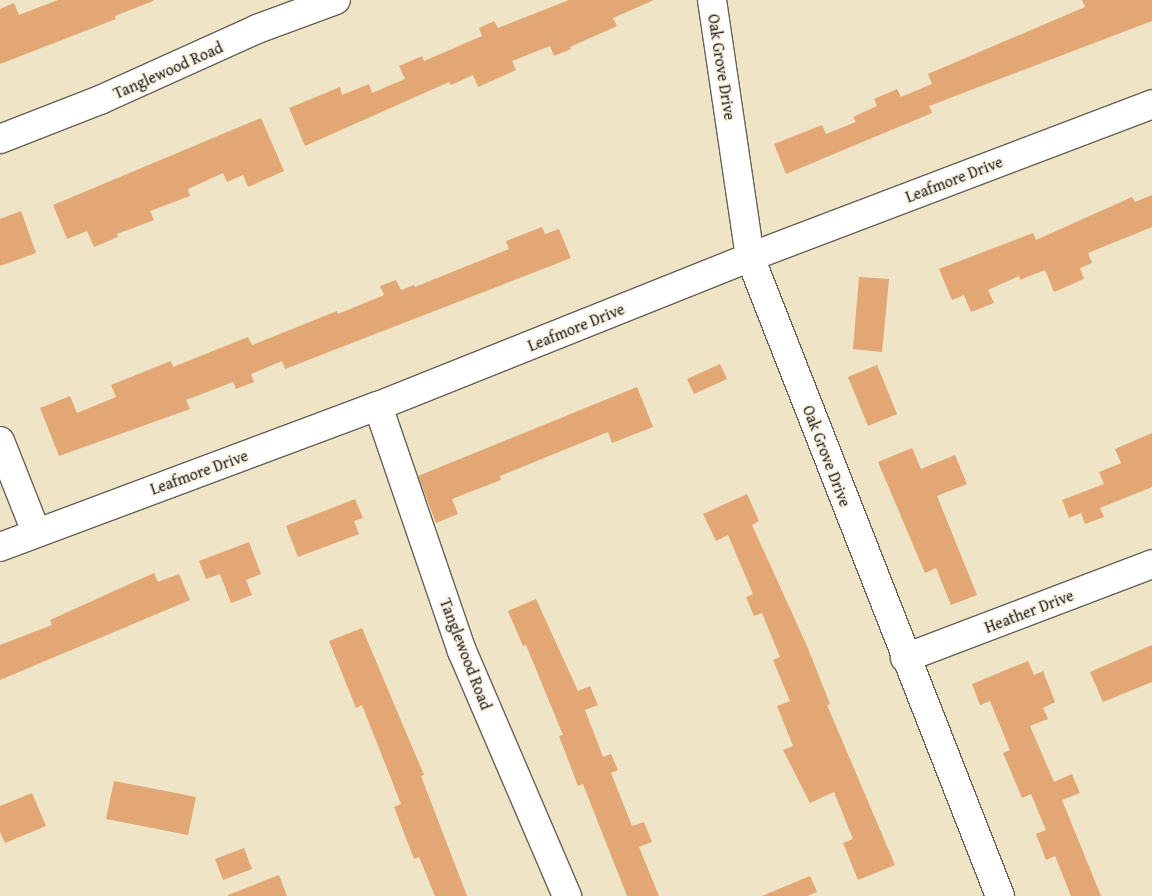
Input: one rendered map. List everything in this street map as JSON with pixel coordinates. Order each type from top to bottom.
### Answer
[{"type":"street","name":"Tanglewood Road","points":[[0,139],[100,100],[257,29],[336,0]]},
{"type":"street","name":"Oak Grove Drive","points":[[712,0],[750,257],[905,658],[1000,896]]},
{"type":"street","name":"Leafmore Drive","points":[[0,547],[378,406],[750,257],[1152,104]]},
{"type":"street","name":"Tanglewood Road","points":[[378,406],[462,650],[567,896]]},
{"type":"street","points":[[0,441],[36,532]]},
{"type":"street","name":"Heather Drive","points":[[905,658],[1152,564]]},
{"type":"building","points":[[58,0],[153,1],[115,16],[116,19],[0,64],[0,9],[14,3],[19,15]]},
{"type":"building","points":[[569,0],[654,0],[613,18],[617,26],[570,47],[571,49],[554,56],[550,46],[512,61],[516,70],[478,87],[473,75],[451,85],[449,82],[305,146],[289,108],[340,87],[342,95],[369,84],[372,93],[405,79],[399,66],[422,56],[424,61],[482,36],[479,28],[494,21],[498,28]]},
{"type":"building","points":[[1082,0],[1152,0],[1152,21],[929,106],[932,113],[786,174],[774,144],[822,125],[826,134],[856,122],[853,117],[877,106],[874,99],[897,89],[901,97],[932,84],[928,74],[1085,7]]},
{"type":"building","points":[[261,118],[284,171],[248,187],[243,175],[227,182],[223,173],[188,189],[190,196],[150,211],[154,220],[117,234],[118,237],[94,247],[87,231],[67,239],[53,205]]},
{"type":"building","points":[[1152,195],[1152,227],[1088,253],[1092,263],[1080,268],[1084,279],[1054,292],[1045,270],[1020,280],[1019,276],[988,290],[994,303],[971,312],[964,295],[952,300],[939,269],[1033,233],[1036,240],[1132,197],[1135,202]]},
{"type":"building","points":[[21,211],[36,253],[0,266],[0,219]]},
{"type":"building","points":[[542,227],[545,234],[559,229],[571,258],[285,369],[282,361],[251,374],[254,382],[236,389],[233,382],[186,400],[190,409],[59,456],[40,408],[70,396],[77,413],[116,397],[111,385],[171,361],[173,367],[248,337],[252,345],[337,311],[338,314],[384,295],[380,286],[396,280],[401,290],[414,285],[415,287],[509,249],[506,241]]},
{"type":"building","points":[[859,277],[889,279],[882,352],[853,349]]},
{"type":"building","points":[[720,364],[727,379],[694,394],[687,379]]},
{"type":"building","points":[[877,365],[897,414],[868,426],[848,377]]},
{"type":"building","points":[[637,387],[653,427],[612,443],[608,432],[500,476],[501,480],[452,499],[458,514],[436,523],[418,476]]},
{"type":"building","points":[[1152,433],[1152,487],[1100,508],[1104,517],[1085,524],[1081,513],[1069,518],[1062,500],[1104,484],[1099,472],[1121,463],[1115,449]]},
{"type":"building","points":[[912,448],[921,469],[955,455],[967,484],[937,496],[977,595],[951,605],[936,568],[925,573],[878,462]]},
{"type":"building","points":[[747,494],[759,521],[752,525],[807,646],[830,704],[827,705],[895,865],[858,880],[843,843],[853,839],[834,792],[810,803],[783,750],[793,746],[777,706],[790,701],[773,660],[780,657],[762,613],[754,616],[746,597],[753,594],[728,535],[716,541],[703,514]]},
{"type":"building","points":[[355,499],[363,518],[354,521],[359,534],[298,557],[286,526]]},
{"type":"building","points":[[249,542],[261,574],[246,580],[252,595],[231,603],[220,574],[206,579],[199,561]]},
{"type":"building","points":[[154,573],[158,582],[179,574],[190,600],[0,680],[0,645],[52,625],[50,620]]},
{"type":"building","points":[[536,599],[578,691],[590,686],[598,705],[585,710],[603,757],[611,754],[618,770],[611,773],[632,826],[644,822],[652,842],[639,847],[659,896],[627,896],[583,784],[578,786],[559,736],[563,735],[526,645],[523,646],[508,611]]},
{"type":"building","points":[[362,628],[424,775],[421,776],[467,896],[435,896],[419,857],[414,859],[394,807],[401,804],[362,705],[356,708],[329,641]]},
{"type":"building","points":[[1152,645],[1152,682],[1103,702],[1090,672]]},
{"type":"building","points":[[1028,661],[1034,675],[1043,671],[1055,702],[1043,708],[1048,719],[1030,726],[1054,782],[1072,774],[1080,793],[1062,800],[1101,896],[1071,896],[1055,856],[1046,860],[1036,834],[1046,830],[1031,794],[1022,798],[1003,753],[1010,750],[990,701],[980,705],[972,684]]},
{"type":"building","points":[[114,781],[196,797],[188,835],[106,819]]},
{"type":"building","points":[[32,793],[46,826],[5,843],[0,832],[0,806]]},
{"type":"building","points":[[244,848],[252,869],[223,880],[215,859]]},
{"type":"building","points":[[279,875],[287,896],[228,896],[228,895]]},
{"type":"building","points":[[810,876],[817,892],[807,896],[762,896]]}]
